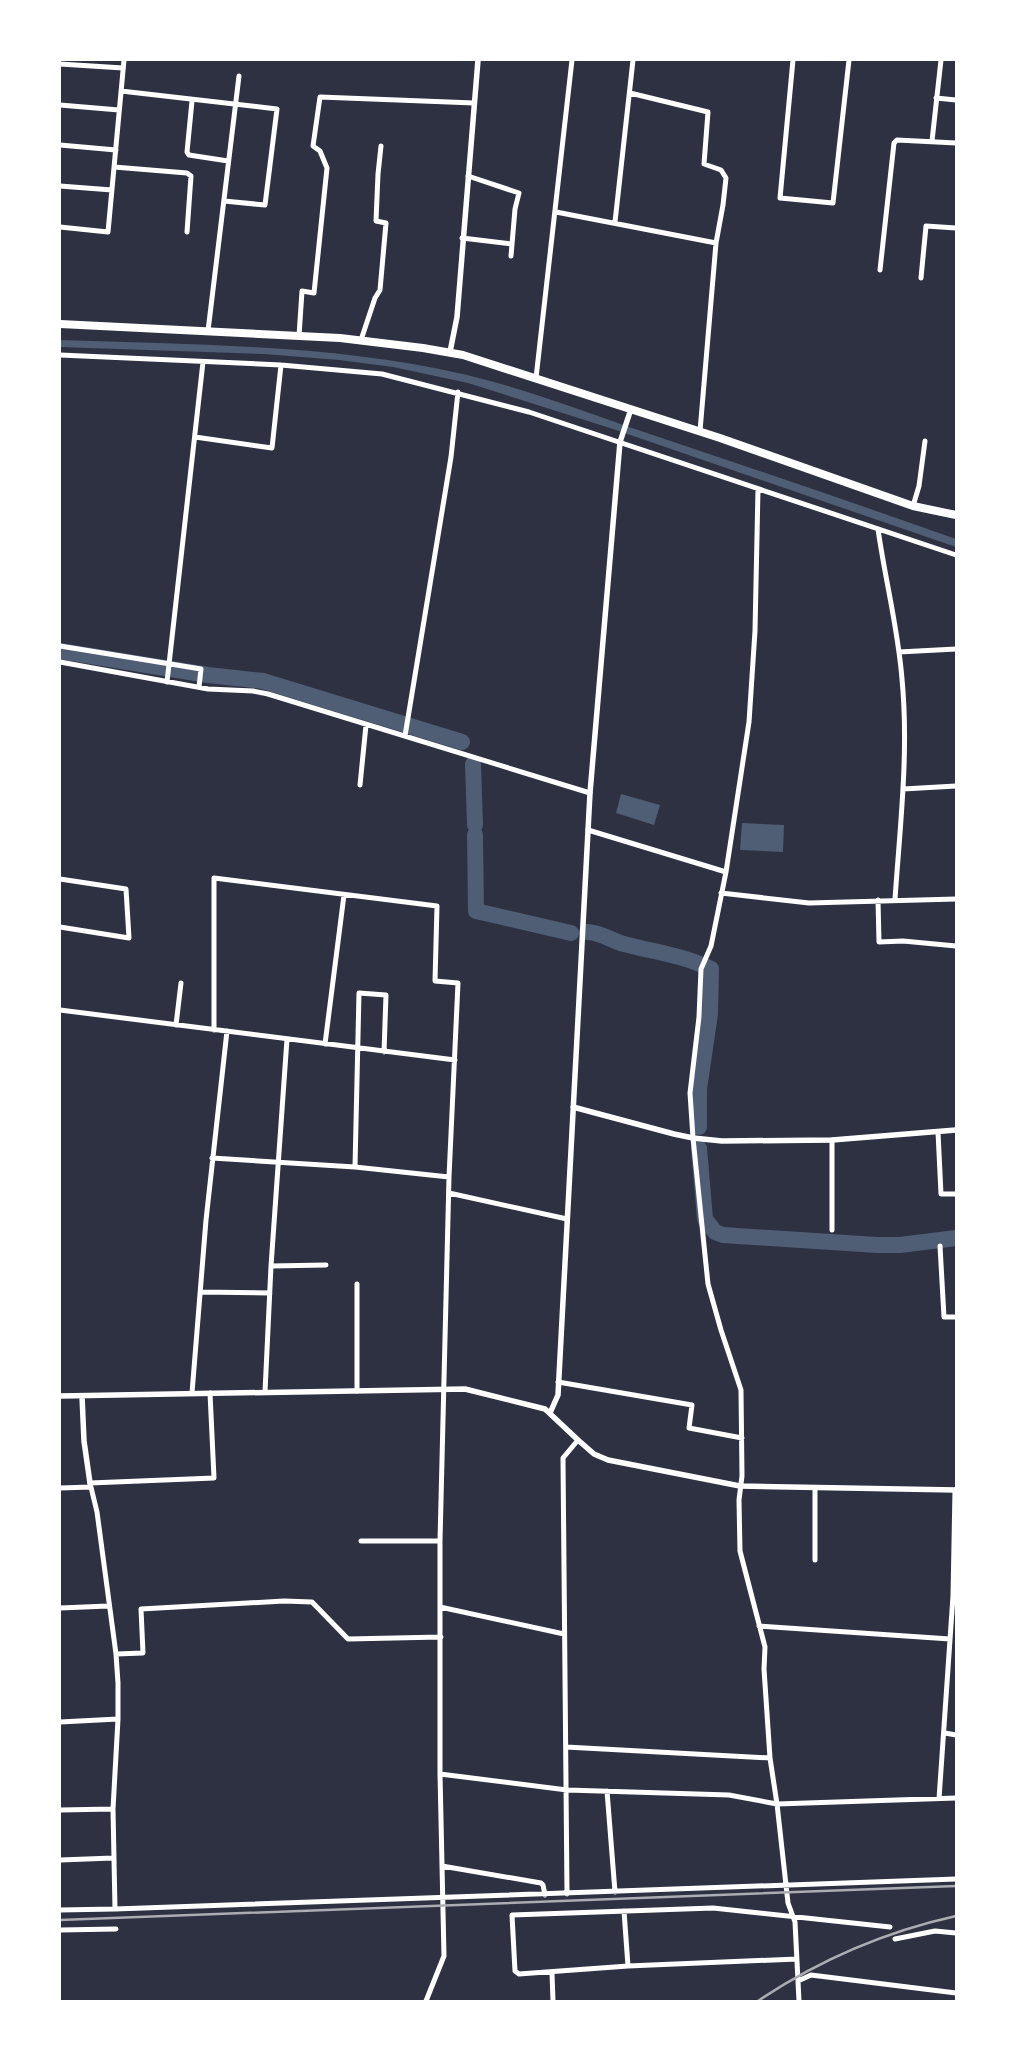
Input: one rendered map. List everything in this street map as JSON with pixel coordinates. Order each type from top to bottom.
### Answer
[{"type":"main road","points":[[60,324],[361,340],[450,352],[700,431],[913,506],[956,516]]},
{"type":"main road","points":[[940,512],[956,520]]},
{"type":"street","points":[[60,227],[108,232],[124,60]]},
{"type":"street","points":[[450,352],[457,317],[478,60]]},
{"type":"street","points":[[536,378],[572,60]]},
{"type":"street","points":[[615,222],[633,60]]},
{"type":"street","points":[[793,60],[780,198],[833,203],[849,60]]},
{"type":"street","points":[[932,141],[941,60]]},
{"type":"street","points":[[62,62],[123,68]]},
{"type":"street","points":[[208,331],[239,76]]},
{"type":"street","points":[[121,91],[192,101],[277,109],[265,205],[224,201]]},
{"type":"street","points":[[630,94],[708,112],[704,164],[721,170],[726,178],[716,243],[700,431]]},
{"type":"street","points":[[299,336],[302,291],[314,292],[326,168],[320,151],[312,146],[320,97],[474,103]]},
{"type":"street","points":[[936,98],[956,100]]},
{"type":"street","points":[[192,101],[187,152],[189,155],[228,161]]},
{"type":"street","points":[[60,105],[119,110]]},
{"type":"street","points":[[880,270],[894,143],[897,140],[956,143]]},
{"type":"street","points":[[60,145],[116,150]]},
{"type":"street","points":[[361,340],[380,290],[386,223],[376,221],[381,146]]},
{"type":"street","points":[[114,167],[187,173],[191,176],[187,232]]},
{"type":"street","points":[[468,176],[518,193],[511,256]]},
{"type":"street","points":[[60,186],[112,190]]},
{"type":"street","points":[[556,212],[716,243]]},
{"type":"street","points":[[921,278],[926,226],[956,228]]},
{"type":"street","points":[[462,238],[512,244]]},
{"type":"street","points":[[60,355],[282,365],[382,374],[458,392],[621,440],[758,489],[956,555]]},
{"type":"street","points":[[167,682],[203,362]]},
{"type":"street","points":[[195,438],[272,448],[282,365]]},
{"type":"street","points":[[404,736],[451,457],[458,392]]},
{"type":"street","points":[[550,1413],[556,1402],[558,1382],[590,792],[621,440],[631,409]]},
{"type":"street","points":[[913,506],[925,441]]},
{"type":"street","points":[[758,489],[755,622],[750,722],[726,872],[707,958],[701,970],[699,1017],[690,1093],[708,1284],[741,1390],[742,1476],[740,1486],[740,1551],[765,1647],[764,1669],[770,1758],[787,1885],[794,1922],[799,2001]]},
{"type":"street","points":[[878,528],[902,680],[903,789],[895,899]]},
{"type":"street","points":[[60,646],[170,663],[201,670],[200,687]]},
{"type":"street","points":[[899,652],[956,649]]},
{"type":"street","points":[[60,662],[167,682],[268,694],[590,792]]},
{"type":"street","points":[[360,784],[366,725]]},
{"type":"street","points":[[903,789],[956,786]]},
{"type":"street","points":[[588,830],[726,872]]},
{"type":"street","points":[[214,1030],[214,878],[436,906],[435,981],[458,982],[449,1177],[446,1374],[443,1388],[440,1541],[440,1774],[444,1956],[426,2001]]},
{"type":"street","points":[[60,879],[126,889],[130,938],[60,927]]},
{"type":"street","points":[[721,893],[809,902],[956,898]]},
{"type":"street","points":[[326,1044],[344,895]]},
{"type":"street","points":[[878,900],[879,942],[903,941],[956,946]]},
{"type":"street","points":[[176,1025],[181,983]]},
{"type":"street","points":[[355,1167],[356,1048],[359,994],[386,995],[384,1052]]},
{"type":"street","points":[[60,1010],[455,1060]]},
{"type":"street","points":[[192,1393],[212,1158],[227,1031]]},
{"type":"street","points":[[265,1392],[287,1039]]},
{"type":"street","points":[[573,1107],[693,1138],[762,1142],[832,1140],[956,1130]]},
{"type":"street","points":[[938,1132],[940,1194],[956,1194]]},
{"type":"street","points":[[832,1140],[832,1230]]},
{"type":"street","points":[[212,1158],[355,1167],[449,1177]]},
{"type":"street","points":[[449,1193],[567,1219]]},
{"type":"street","points":[[940,1246],[944,1317],[956,1317]]},
{"type":"street","points":[[272,1266],[326,1265]]},
{"type":"street","points":[[357,1284],[357,1391]]},
{"type":"street","points":[[200,1292],[270,1293]]},
{"type":"street","points":[[558,1382],[692,1404],[689,1428],[742,1438]]},
{"type":"street","points":[[60,1396],[465,1389],[536,1406],[550,1413],[594,1454],[608,1460],[740,1486],[955,1490],[953,1596],[939,1799]]},
{"type":"street","points":[[60,1488],[214,1478],[210,1393]]},
{"type":"street","points":[[82,1396],[84,1441],[90,1485],[97,1512],[108,1606],[116,1654],[118,1719],[113,1809],[115,1909]]},
{"type":"street","points":[[567,1894],[564,1458],[578,1440]]},
{"type":"street","points":[[815,1488],[815,1560]]},
{"type":"street","points":[[361,1541],[440,1541]]},
{"type":"street","points":[[116,1654],[143,1652],[141,1610],[265,1602],[312,1602],[348,1639],[440,1637]]},
{"type":"street","points":[[60,1608],[108,1606]]},
{"type":"street","points":[[440,1607],[564,1634]]},
{"type":"street","points":[[759,1626],[950,1639]]},
{"type":"street","points":[[949,1673],[956,1674]]},
{"type":"street","points":[[60,1722],[118,1719]]},
{"type":"street","points":[[945,1733],[956,1735]]},
{"type":"street","points":[[566,1748],[770,1758]]},
{"type":"street","points":[[440,1774],[567,1790],[729,1795],[777,1804],[956,1798]]},
{"type":"street","points":[[607,1791],[615,1892]]},
{"type":"street","points":[[60,1810],[113,1809]]},
{"type":"street","points":[[60,1860],[114,1858]]},
{"type":"street","points":[[442,1866],[541,1883],[544,1885],[545,1895]]},
{"type":"street","points":[[60,1910],[545,1895],[956,1879]]},
{"type":"street","points":[[797,1960],[628,1966],[519,1974],[515,1971],[512,1915],[713,1908],[792,1918],[890,1927]]},
{"type":"street","points":[[624,1911],[628,1966]]},
{"type":"street","points":[[60,1930],[116,1928]]},
{"type":"street","points":[[895,1939],[935,1931],[956,1933]]},
{"type":"street","points":[[552,1972],[553,2001]]},
{"type":"street","points":[[798,1981],[811,1975],[956,1993]]},
{"type":"water","points":[[60,340],[213,345],[316,352],[366,357],[467,375],[556,401],[917,525],[956,539],[956,547],[613,429],[468,383],[393,367],[339,360],[264,354],[60,347]]},
{"type":"water","points":[[621,794],[660,805],[654,825],[616,813]]},
{"type":"water","points":[[742,823],[784,825],[783,852],[740,850]]},
{"type":"waterway","points":[[60,651],[208,675],[263,681],[462,742]]},
{"type":"waterway","points":[[473,764],[475,825]]},
{"type":"waterway","points":[[475,835],[476,911],[571,933]]},
{"type":"waterway","points":[[587,932],[597,933],[624,944],[679,957],[711,969],[710,1014],[699,1089],[699,1127]]},
{"type":"waterway","points":[[699,1148],[705,1219],[715,1232],[723,1235],[877,1245],[900,1245],[956,1238]]},
{"type":"railway","points":[[60,1920],[956,1886]]},
{"type":"railway","points":[[758,2001],[828,1960],[853,1949],[903,1930],[956,1916]]}]
